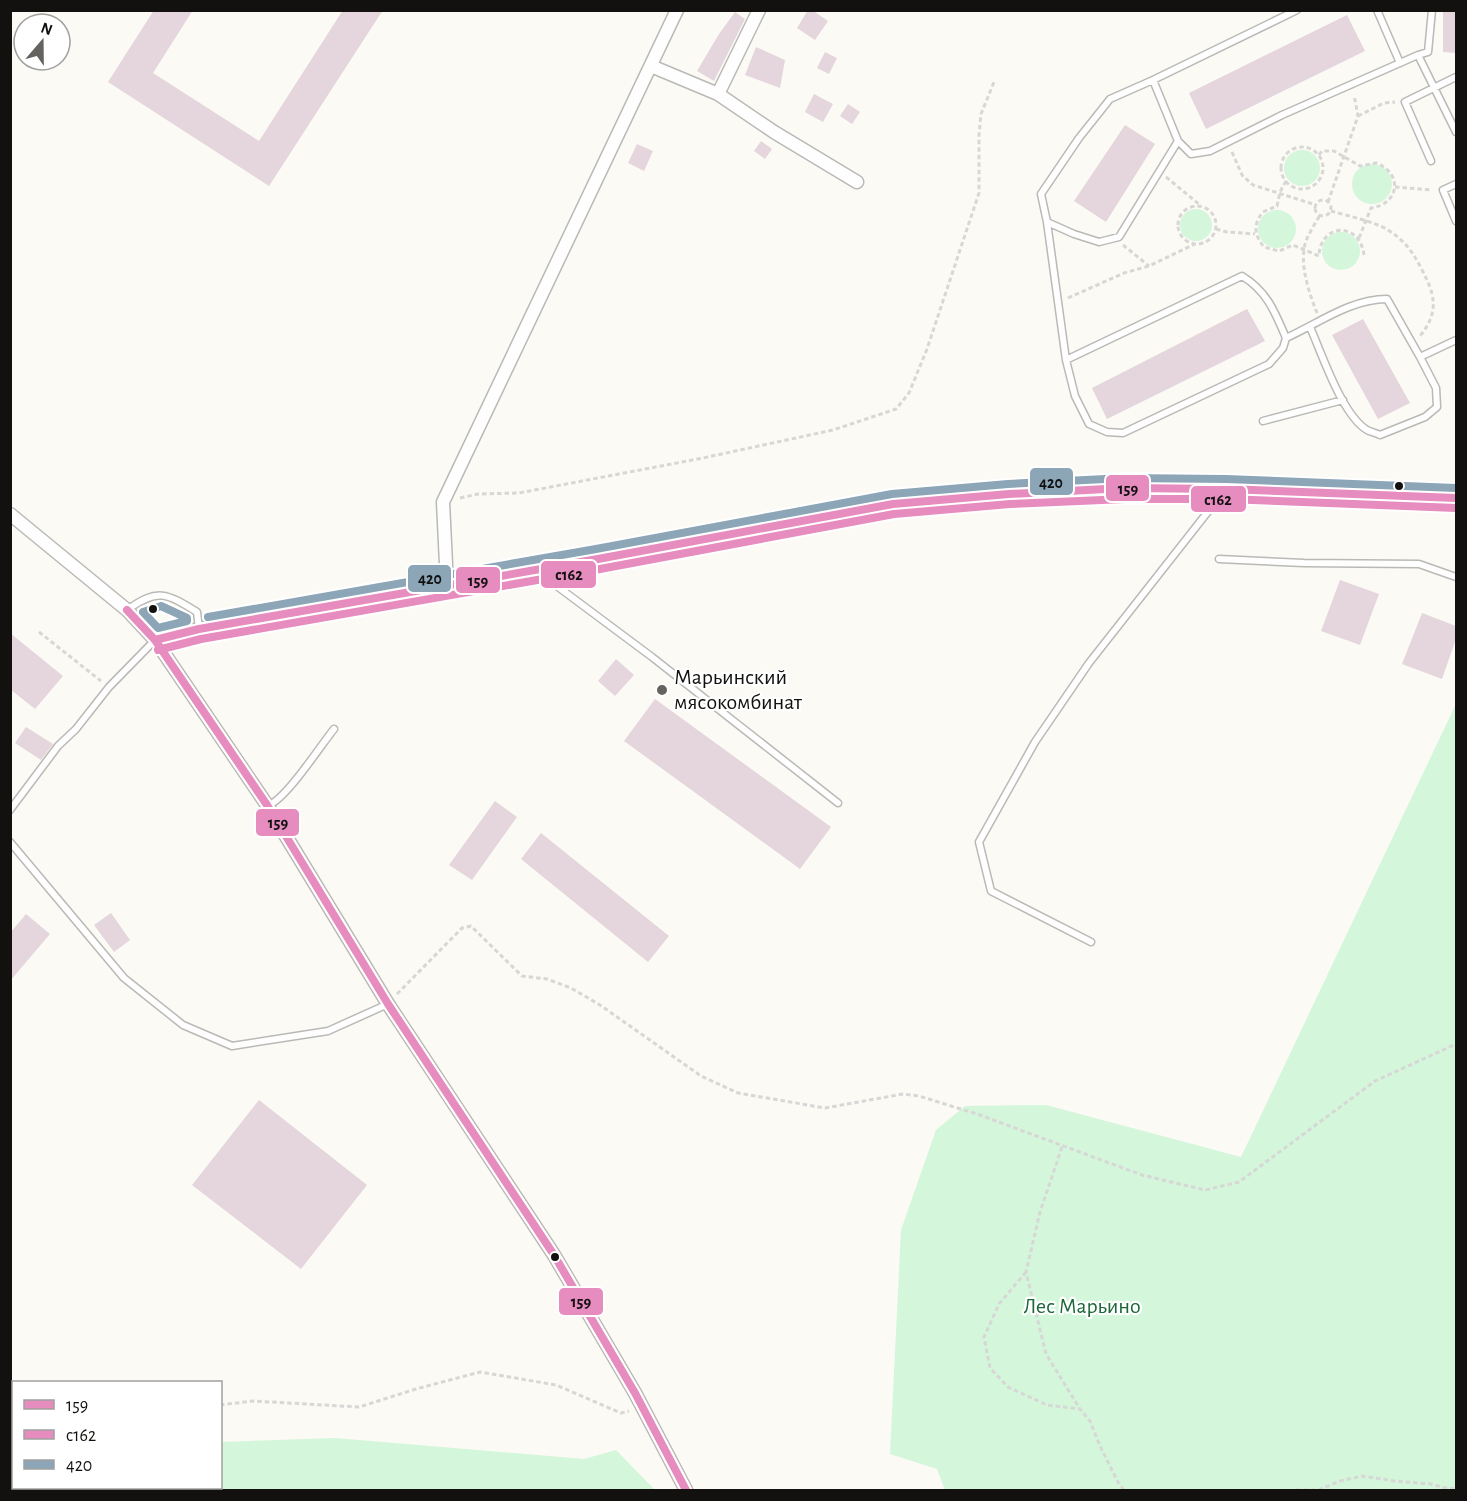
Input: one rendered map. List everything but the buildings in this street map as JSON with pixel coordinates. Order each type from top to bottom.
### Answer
[{"type":"street","points":[[447,585],[443,502],[677,10]]},
{"type":"street","points":[[718,94],[759,10]]},
{"type":"street","points":[[651,66],[718,94],[774,132],[857,182]]},
{"type":"street","points":[[155,640],[199,629],[598,559],[893,504],[1008,494],[1125,488],[1226,489],[1456,498]]},
{"type":"street","points":[[10,514],[127,610],[155,640],[267,805],[388,1004],[554,1255],[643,1408],[686,1491]]},
{"type":"lane","points":[[1066,360],[1242,276],[1257,285],[1278,318],[1286,338],[1283,348],[1269,364],[1123,433],[1107,432],[1089,424],[1075,396],[1066,360],[1041,194],[1079,138],[1110,99],[1297,10]]},
{"type":"lane","points":[[1377,10],[1400,63]]},
{"type":"lane","points":[[1153,80],[1178,141],[1191,154],[1210,151],[1282,115],[1428,52],[1432,10]]},
{"type":"lane","points":[[1418,55],[1456,132]]},
{"type":"lane","points":[[1431,161],[1405,102],[1456,77]]},
{"type":"lane","points":[[1047,222],[1099,242],[1119,237],[1178,141]]},
{"type":"lane","points":[[1456,184],[1443,190],[1456,221]]},
{"type":"lane","points":[[1286,338],[1330,315],[1370,299],[1387,299],[1436,388],[1437,407],[1425,417],[1380,435],[1366,429],[1351,415],[1310,327]]},
{"type":"lane","points":[[1420,357],[1456,340]]},
{"type":"lane","points":[[1263,421],[1343,400]]},
{"type":"lane","points":[[1091,942],[991,891],[979,842],[1035,742],[1089,663],[1226,489]]},
{"type":"lane","points":[[1219,559],[1304,563],[1419,564],[1456,577]]},
{"type":"lane","points":[[533,569],[652,657],[838,803]]},
{"type":"lane","points":[[127,610],[142,599],[161,594],[197,612],[199,629]]},
{"type":"lane","points":[[10,810],[58,746],[76,729],[109,687],[155,640]]},
{"type":"lane","points":[[267,805],[273,804],[286,794],[334,729]]},
{"type":"lane","points":[[10,842],[124,978],[183,1025],[232,1046],[328,1031],[388,1004]]},
{"type":"path","points":[[443,502],[478,494],[519,493],[703,458],[833,430],[896,409],[909,393],[927,349],[979,193],[981,114],[994,82]]},
{"type":"path","points":[[1331,211],[1328,201],[1358,116],[1352,84]]},
{"type":"path","points":[[1358,116],[1383,103],[1405,102]]},
{"type":"path","points":[[1227,142],[1242,175],[1253,185],[1316,205]]},
{"type":"path","points":[[1308,147],[1319,155],[1323,167],[1322,175],[1317,183],[1310,188],[1301,189],[1293,187],[1286,181],[1281,165],[1284,157],[1291,150],[1308,147]]},
{"type":"path","points":[[1319,155],[1322,151],[1334,151],[1360,166],[1376,163],[1390,171],[1394,179],[1393,196],[1380,207],[1371,208],[1359,238]]},
{"type":"path","points":[[1058,300],[1070,298],[1124,273],[1149,266],[1212,237],[1216,229],[1211,212],[1201,207],[1159,173]]},
{"type":"path","points":[[1286,181],[1280,192],[1277,206],[1263,212],[1258,218],[1256,234],[1264,247],[1271,250],[1286,250],[1293,245],[1319,256],[1319,249],[1326,236],[1339,230],[1359,238],[1364,255]]},
{"type":"path","points":[[1395,188],[1443,190]]},
{"type":"path","points":[[1320,215],[1315,210],[1316,205],[1319,201],[1328,201]]},
{"type":"path","points":[[1196,244],[1187,241],[1178,226],[1185,210],[1194,206],[1201,207]]},
{"type":"path","points":[[1331,211],[1386,229],[1411,249],[1432,289],[1433,309],[1426,328],[1413,345]]},
{"type":"path","points":[[1320,215],[1331,211]]},
{"type":"path","points":[[1320,215],[1310,233],[1304,251],[1306,277],[1320,321]]},
{"type":"path","points":[[1216,229],[1256,234]]},
{"type":"path","points":[[1119,237],[1122,244],[1149,266]]},
{"type":"path","points":[[39,632],[109,687]]},
{"type":"path","points":[[388,1004],[462,928],[471,926],[522,976],[547,979],[571,988],[600,1005],[701,1076],[738,1093],[825,1108],[903,1094],[919,1096],[977,1114],[1142,1175],[1205,1190],[1239,1182],[1375,1081],[1456,1044]]},
{"type":"path","points":[[1062,1147],[1040,1212],[1026,1272],[1046,1354],[1080,1409],[1090,1420],[1100,1446],[1125,1491]]},
{"type":"path","points":[[1026,1272],[999,1304],[984,1337],[990,1368],[1008,1387],[1047,1405],[1080,1409]]},
{"type":"path","points":[[222,1405],[253,1401],[359,1407],[480,1372],[556,1385],[621,1413],[643,1408]]},
{"type":"path","points":[[1296,1491],[1318,1490],[1340,1480],[1362,1476],[1431,1484],[1449,1489],[1456,1488]]},
{"type":"green space","points":[[1302,150],[1315,155],[1320,168],[1315,181],[1302,186],[1289,181],[1284,168],[1289,155]]},
{"type":"green space","points":[[1372,164],[1386,170],[1392,184],[1386,198],[1372,204],[1358,198],[1352,184],[1358,170]]},
{"type":"green space","points":[[1196,209],[1207,214],[1212,225],[1207,236],[1196,241],[1185,236],[1180,225],[1185,214]]},
{"type":"green space","points":[[1277,210],[1284,211],[1290,216],[1295,222],[1295,236],[1290,242],[1284,247],[1277,248],[1270,247],[1264,242],[1259,236],[1258,229],[1259,222],[1264,216],[1270,211]]},
{"type":"green space","points":[[1341,232],[1354,238],[1360,251],[1354,264],[1341,270],[1328,264],[1322,251],[1328,238]]},
{"type":"green space","name":"Лес Марьино","points":[[1455,706],[1456,1490],[945,1490],[937,1469],[890,1454],[901,1230],[936,1130],[965,1106],[1046,1105],[1241,1157]]},
{"type":"green space","points":[[335,1438],[584,1459],[616,1450],[655,1490],[11,1490],[11,1449],[12,1489],[222,1489],[222,1442]]},
{"type":"transit line","name":"420","points":[[208,617],[892,494],[1008,484],[1125,478],[1226,479],[1456,488]]},
{"type":"transit line","name":"159","points":[[155,640],[199,629],[598,559],[893,504],[1009,494],[1125,488],[1226,489],[1456,498]]},
{"type":"transit line","name":"с162","points":[[158,650],[201,639],[600,569],[894,514],[1010,504],[1125,499],[1226,499],[1456,508]]},
{"type":"transit line","name":"420","points":[[161,606],[187,618],[187,621],[158,628],[143,612],[161,606]]},
{"type":"transit line","name":"159","points":[[127,610],[155,640],[267,805],[388,1004],[554,1255],[635,1393],[686,1490]]},
{"type":"place","name":"Марьинский мясокомбинат","points":[[662,690]]}]
